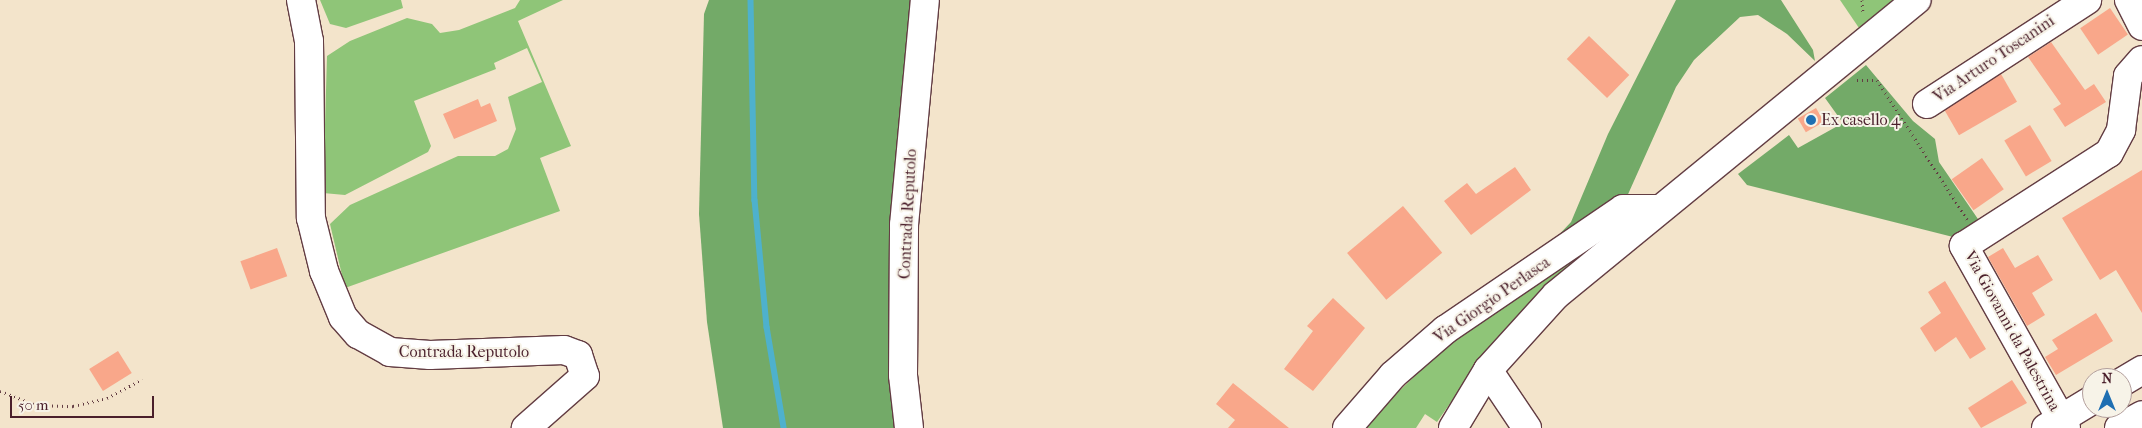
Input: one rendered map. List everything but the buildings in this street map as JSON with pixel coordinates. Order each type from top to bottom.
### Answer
[{"type":"street","name":"Contrada Reputolo","points":[[301,0],[310,41],[311,218],[324,271],[343,317],[358,334],[390,352],[430,355],[564,350],[578,355],[584,376],[526,428]]},
{"type":"street","name":"Contrada Reputolo","points":[[909,428],[903,375],[904,226],[925,0]]},
{"type":"street","points":[[1453,428],[1488,370],[1556,295],[1658,209],[1917,0]]},
{"type":"street","name":"Via Arturo Toscanini","points":[[1927,104],[2087,0]]},
{"type":"street","points":[[2129,0],[2142,26]]},
{"type":"street","name":"Via Giovanni da Palestrina","points":[[2058,425],[1964,246],[2109,153],[2121,130],[2128,76],[2142,60]]},
{"type":"street","name":"Via Giorgio Perlasca","points":[[1347,428],[1393,375],[1446,330],[1622,209],[1658,209]]},
{"type":"street","points":[[1488,370],[1527,428]]},
{"type":"street","points":[[2058,425],[2082,407]]},
{"type":"street","points":[[2119,428],[2142,415]]},
{"type":"path","points":[[1847,83],[1877,80],[1978,236]]},
{"type":"path","points":[[0,391],[37,405],[74,406],[107,398],[142,378]]},
{"type":"green space","points":[[320,0],[401,0],[403,8],[346,28],[330,24]]},
{"type":"green space","points":[[520,0],[563,0],[518,21],[571,146],[540,158],[560,211],[345,288],[330,224],[350,205],[458,156],[495,156],[508,149],[516,129],[508,97],[542,82],[527,48],[494,63],[496,69],[414,101],[431,146],[428,152],[345,195],[323,193],[327,56],[350,41],[407,18],[432,24],[440,33],[459,30],[515,8]]},
{"type":"green space","points":[[709,0],[919,0],[903,428],[723,428],[707,322],[699,214],[704,14]]},
{"type":"green space","points":[[1676,0],[1781,0],[1813,50],[1815,61],[1787,34],[1758,15],[1740,17],[1694,60],[1676,87],[1625,201],[1553,241],[1571,222],[1608,134]]},
{"type":"green space","points":[[1840,0],[1894,0],[1859,28]]},
{"type":"green space","points":[[1866,65],[1913,121],[1935,139],[1939,162],[1980,222],[1957,238],[1747,185],[1738,174],[1789,135],[1798,148],[1843,123],[1825,98]]},
{"type":"green space","points":[[1618,226],[1470,375],[1437,422],[1425,414],[1416,428],[1361,428],[1452,340]]},
{"type":"waterway","points":[[751,0],[755,200],[767,327],[784,428]]},
{"type":"place","name":"Ex casello 4","points":[[1811,120]]}]
